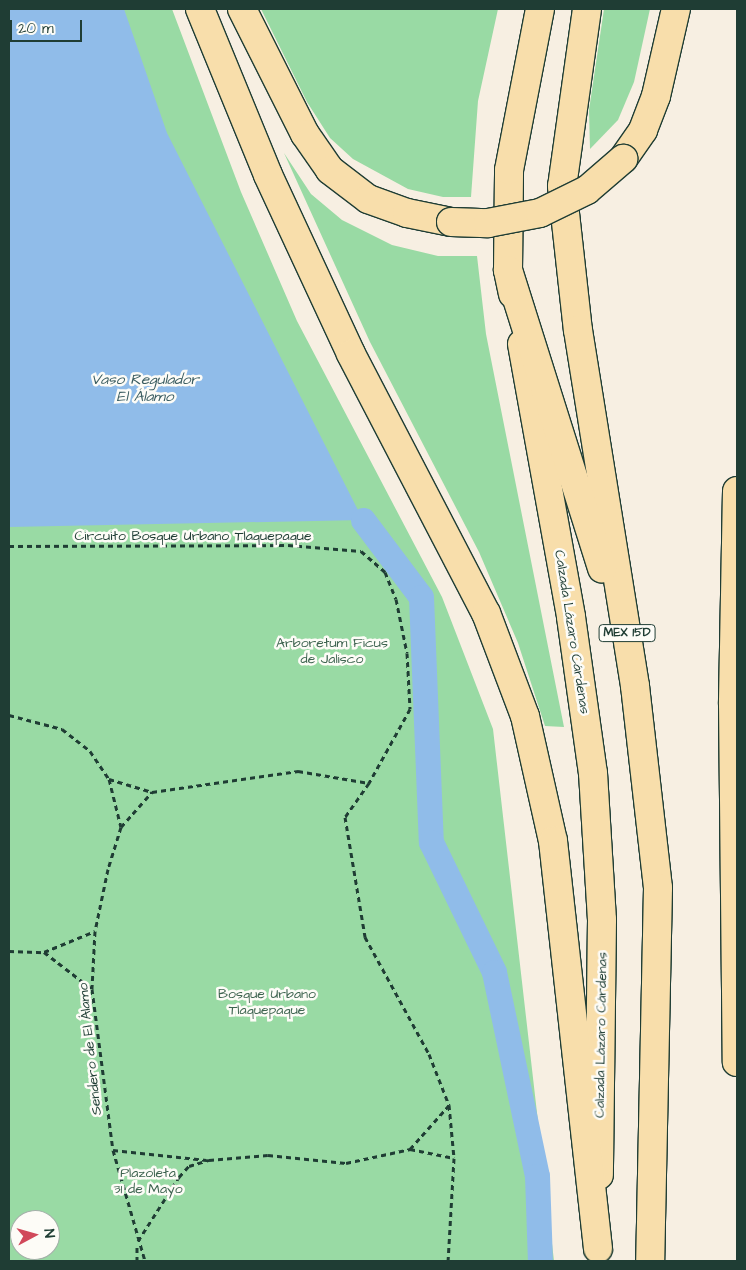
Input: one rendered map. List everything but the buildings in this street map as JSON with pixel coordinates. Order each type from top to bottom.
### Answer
[{"type":"main road","points":[[200,9],[268,175],[351,354],[486,613],[525,716],[552,840],[598,1255]]},
{"type":"main road","points":[[242,9],[305,134],[330,170],[368,199],[408,213],[451,222],[488,223],[540,213],[587,190],[623,159],[643,130],[656,96],[676,9]]},
{"type":"main road","name":"Calzada Lázaro Cárdenas","points":[[540,9],[509,170],[508,270],[571,617],[593,773],[602,920],[598,1255]]},
{"type":"main road","name":"MEX 15D","points":[[587,9],[562,186],[578,330],[635,686],[658,888],[650,1261]]},
{"type":"main road","points":[[508,270],[572,469],[635,686]]},
{"type":"main road","points":[[737,491],[733,704],[737,1062]]},
{"type":"path","name":"Circuito Bosque Urbano Tlaquepaque","points":[[9,546],[288,545],[361,551],[386,572],[396,599],[408,653],[410,709],[370,783],[345,817],[365,937],[429,1054],[449,1105],[454,1158],[448,1261]]},
{"type":"path","points":[[9,715],[62,729],[90,751],[109,780],[121,827]]},
{"type":"path","points":[[109,780],[152,792],[298,771],[370,783]]},
{"type":"path","points":[[121,827],[152,792]]},
{"type":"path","name":"Sendero de El Álamo","points":[[121,827],[108,868],[95,931],[92,989],[113,1150],[137,1241],[145,1261]]},
{"type":"path","points":[[9,951],[44,952],[95,931]]},
{"type":"path","points":[[44,952],[92,989]]},
{"type":"path","points":[[410,1149],[449,1105]]},
{"type":"path","points":[[113,1150],[209,1160],[268,1155],[346,1163],[410,1149],[454,1158]]},
{"type":"path","points":[[137,1261],[137,1241],[179,1177],[189,1166],[209,1160]]},
{"type":"green space","name":"Bosque Urbano Tlaquepaque","points":[[9,9],[172,9],[241,192],[297,321],[442,597],[493,729],[554,1261],[9,1261]]},
{"type":"green space","points":[[261,9],[498,9],[478,101],[471,197],[443,197],[408,189],[353,159],[330,138],[307,102]]},
{"type":"green space","points":[[604,9],[650,9],[634,82],[618,120],[590,149],[589,110]]},
{"type":"green space","points":[[284,153],[311,194],[342,220],[392,245],[438,256],[477,256],[486,334],[564,727],[545,726],[518,643],[479,552],[370,342]]},
{"type":"water","name":"Vaso Regulador El Álamo","points":[[9,9],[124,9],[167,133],[363,520],[9,527]]},
{"type":"waterway","points":[[363,520],[421,597],[431,842],[494,972],[537,1176],[540,1261]]},
{"type":"park label","name":"Arboretum Ficus de Jalisco","points":[[332,652]]},
{"type":"park label","name":"Plazoleta 31 de Mayo","points":[[148,1182]]}]
